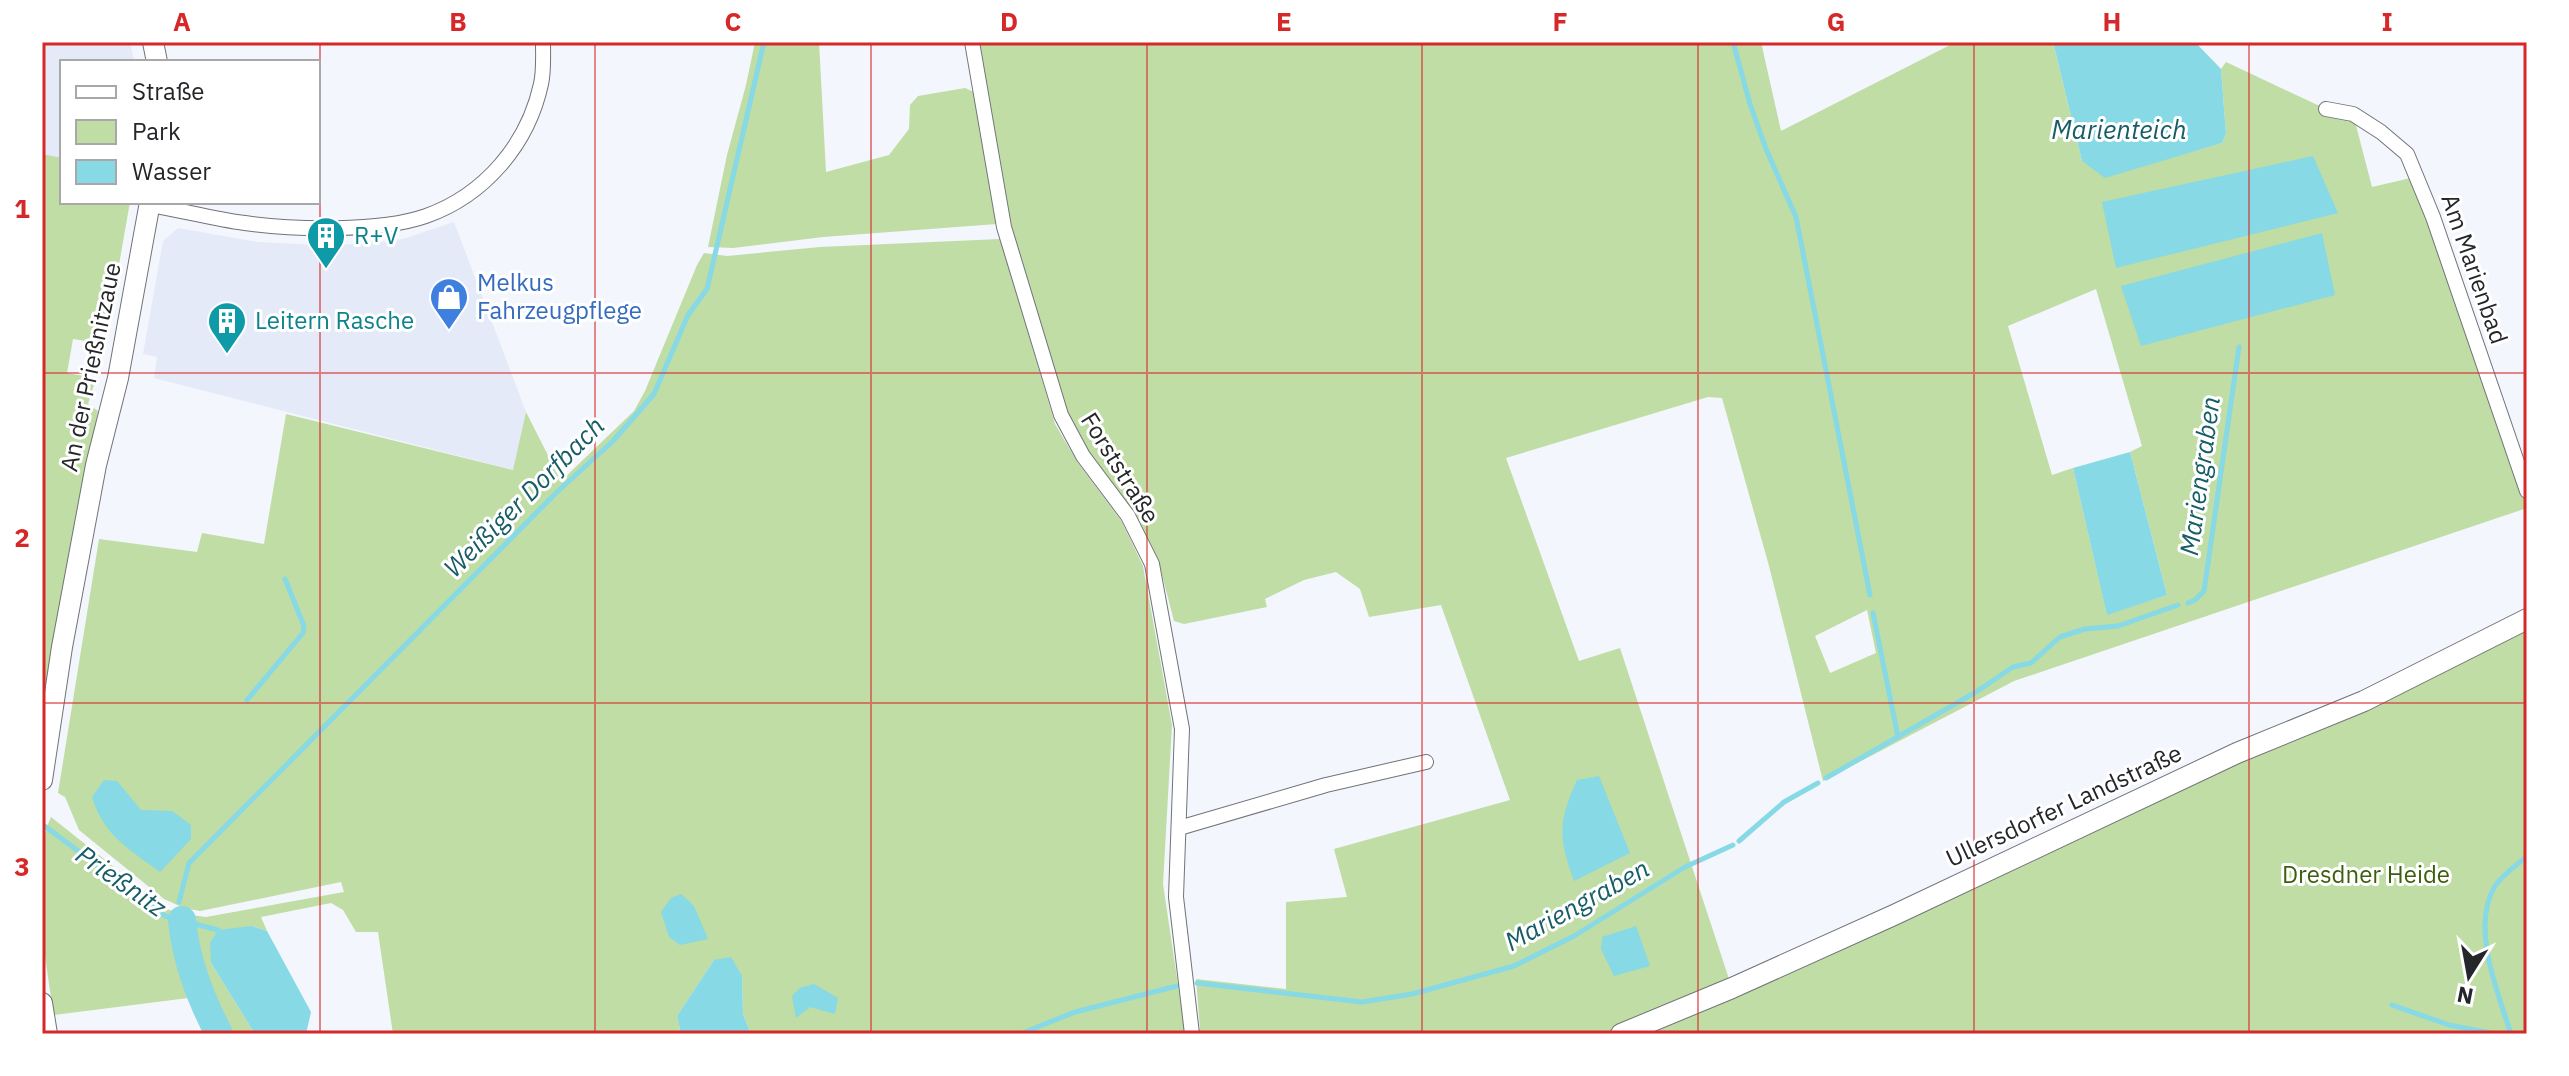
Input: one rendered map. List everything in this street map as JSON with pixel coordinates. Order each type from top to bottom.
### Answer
[{"type":"main road","name":"An der Prießnitzaue","points":[[42,780],[62,647],[96,465],[118,378],[150,204]]},
{"type":"main road","name":"Ullersdorfer Landstraße","points":[[1621,1034],[1881,922],[2237,753],[2364,701],[2527,619]]},
{"type":"main road","points":[[42,1003],[47,1034]]},
{"type":"street","points":[[155,204],[248,224],[368,226],[425,216],[480,186],[511,154],[523,136],[536,104],[542,81],[543,42]]},
{"type":"street","name":"Forststraße","points":[[972,42],[1004,227],[1061,415],[1083,456],[1128,516],[1152,564],[1182,729],[1176,897],[1192,1034]]},
{"type":"street","name":"Am Marienbad","points":[[2326,109],[2353,114],[2407,154],[2433,217],[2527,491]]},
{"type":"street","points":[[1179,828],[1326,785],[1426,762]]},
{"type":"shaded area","points":[[42,42],[130,42],[134,60],[60,60],[60,158],[42,154]]},
{"type":"shaded area","points":[[454,222],[526,412],[514,470],[154,378],[157,357],[143,354],[163,241],[178,228],[258,242],[363,244],[403,239]]},
{"type":"green space","points":[[755,42],[819,42],[826,172],[889,155],[909,129],[910,105],[918,96],[965,88],[974,92],[997,224],[823,237],[733,248],[708,247]]},
{"type":"green space","name":"Dresdner Heide","points":[[979,42],[1761,42],[1781,131],[1956,42],[2053,42],[2082,161],[2191,152],[2222,143],[2226,134],[2221,69],[2226,62],[2326,109],[2353,114],[2372,187],[2415,177],[2527,508],[2014,681],[1823,781],[1769,566],[1722,398],[1708,397],[1506,458],[1579,661],[1620,648],[1732,988],[2527,628],[2527,1034],[751,1034],[743,1014],[742,976],[714,960],[677,1016],[681,1034],[393,1034],[378,932],[356,932],[343,910],[331,903],[261,917],[267,931],[252,926],[211,963],[255,1034],[226,1034],[204,996],[54,1015],[40,887],[44,836],[51,817],[167,909],[182,914],[206,917],[344,892],[341,882],[200,911],[184,908],[164,899],[79,830],[65,797],[58,793],[99,539],[197,552],[202,533],[264,544],[286,414],[513,470],[526,412],[561,481],[634,411],[704,253],[727,256],[820,247],[1000,239],[1055,424],[1078,463],[1122,522],[1143,566],[1172,725],[1163,884],[1185,1032],[1200,1029],[1196,979],[1286,989],[1286,902],[1347,897],[1334,849],[1510,800],[1441,605],[1369,617],[1360,589],[1336,572],[1304,580],[1265,599],[1267,607],[1184,624],[1174,621],[1159,563],[1134,513],[1088,451],[1067,412],[1011,224]],"holes":[[[2096,289],[2142,446],[2130,452],[2167,595],[2107,614],[2073,468],[2052,475],[2008,326]],[[1867,610],[1876,653],[1830,673],[1815,636]]]},
{"type":"green space","points":[[42,154],[60,158],[60,204],[130,204],[105,344],[73,339],[67,373],[96,378],[88,404],[98,411],[42,709]]},
{"type":"water","name":"Marienteich","points":[[2053,42],[2195,42],[2221,69],[2226,134],[2222,143],[2105,178],[2082,161]]},
{"type":"water","name":"Marienteich","points":[[2313,156],[2338,213],[2116,268],[2102,202]]},
{"type":"water","points":[[2322,233],[2335,295],[2141,346],[2121,286]]},
{"type":"water","points":[[2130,452],[2167,595],[2107,615],[2073,468]]},
{"type":"water","points":[[1599,776],[1630,853],[1574,881],[1565,853],[1563,819],[1577,780]]},
{"type":"water","points":[[104,780],[117,781],[141,810],[172,811],[191,825],[191,839],[160,872],[128,848],[103,822],[92,797]]},
{"type":"water","points":[[681,894],[694,906],[708,939],[680,945],[669,937],[661,912],[671,898]]},
{"type":"water","points":[[252,926],[267,931],[311,1012],[306,1034],[255,1034],[211,963],[210,943],[218,930]]},
{"type":"water","points":[[1636,926],[1650,966],[1614,976],[1601,949],[1602,937]]},
{"type":"water","points":[[731,957],[742,976],[743,1014],[751,1034],[681,1034],[677,1016],[714,960]]},
{"type":"water","points":[[814,984],[838,998],[835,1014],[810,1007],[796,1018],[792,996],[800,988]]},
{"type":"waterway","name":"Weißiger Dorfbach","points":[[179,902],[189,863],[557,492],[613,441],[654,394],[688,315],[707,289],[764,42]]},
{"type":"waterway","points":[[1733,42],[1766,149],[1796,217],[1870,595]]},
{"type":"waterway","name":"Mariengraben","points":[[2188,603],[2204,591],[2239,347]]},
{"type":"waterway","points":[[247,700],[303,633],[304,626],[285,579]]},
{"type":"waterway","name":"Mariengraben","points":[[1826,778],[1976,692],[2013,667],[2031,663],[2060,637],[2085,629],[2118,626],[2178,605]]},
{"type":"waterway","points":[[1873,613],[1898,737]]},
{"type":"waterway","points":[[1739,841],[1784,802],[1818,783]]},
{"type":"waterway","name":"Prießnitz","points":[[42,824],[165,916],[218,930]]},
{"type":"waterway","name":"Mariengraben","points":[[1197,983],[1362,1002],[1412,994],[1514,966],[1574,936],[1685,867],[1733,845]]},
{"type":"waterway","points":[[2511,1034],[2489,960],[2485,921],[2495,886],[2527,856]]},
{"type":"waterway","name":"Prießnitz","points":[[182,920],[195,978],[219,1034]]},
{"type":"waterway","name":"Mariengraben","points":[[1020,1034],[1075,1012],[1177,986]]},
{"type":"waterway","points":[[2392,1005],[2449,1025],[2496,1034]]},
{"type":"place","name":"R+V","points":[[326,270]]},
{"type":"place","name":"Melkus Fahrzeugpflege","points":[[449,331]]},
{"type":"place","name":"Leitern Rasche","points":[[227,355]]}]
